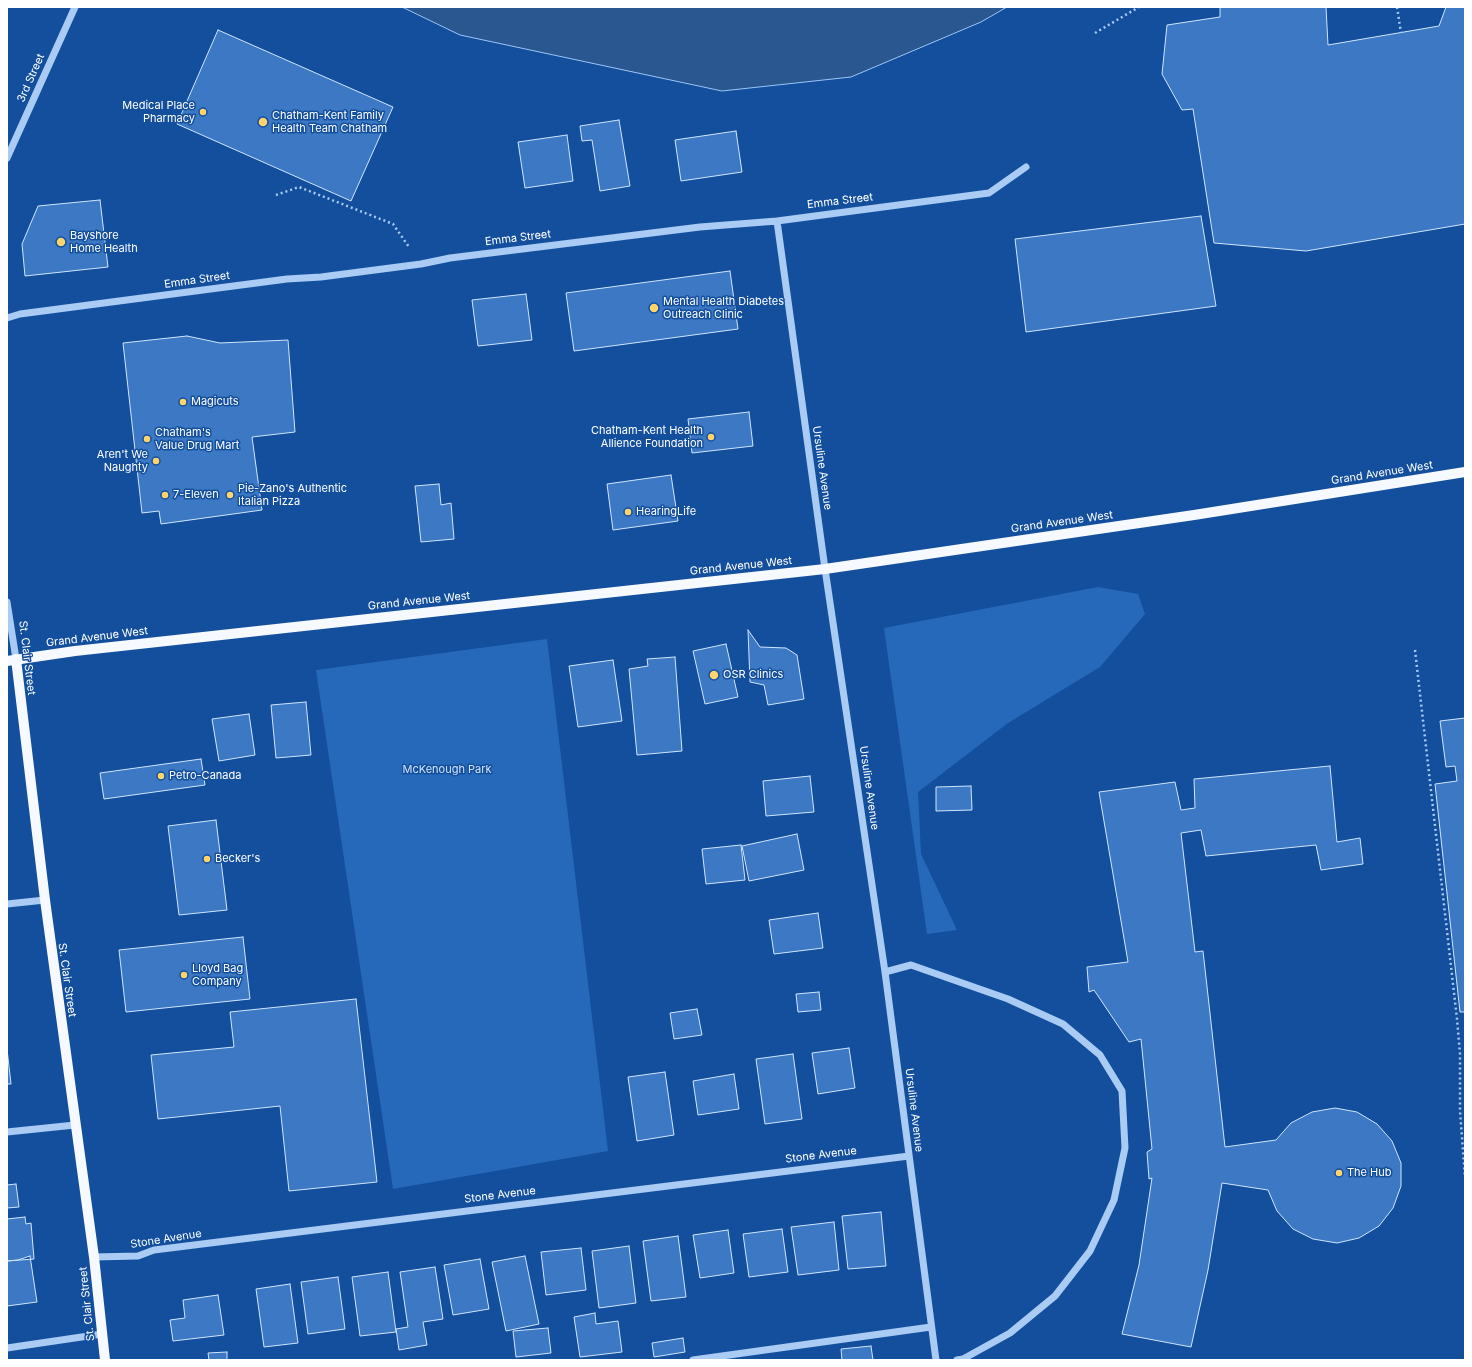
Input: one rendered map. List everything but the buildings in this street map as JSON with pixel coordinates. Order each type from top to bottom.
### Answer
[{"type":"main road","name":"Grand Avenue West","points":[[12,660],[825,569],[1194,515],[1465,472]]},
{"type":"main road","name":"St. Clair Street","points":[[12,660],[94,1257],[105,1360]]},
{"type":"street","name":"3rd Street","points":[[7,158],[74,7]]},
{"type":"street","name":"Emma Street","points":[[7,318],[20,314],[421,264],[450,258],[692,228],[777,221],[989,193],[1026,167]]},
{"type":"street","name":"Ursuline Avenue","points":[[777,221],[825,569],[885,972],[936,1360]]},
{"type":"street","name":"St. Clair Street","points":[[7,602],[12,660]]},
{"type":"street","points":[[7,904],[45,900]]},
{"type":"street","points":[[885,972],[911,965],[1008,999],[1063,1024],[1100,1055],[1122,1091],[1125,1148],[1124,1156],[1114,1200],[1090,1252],[1055,1296],[1010,1333],[963,1359],[957,1360]]},
{"type":"street","points":[[7,1132],[75,1125]]},
{"type":"street","name":"Stone Avenue","points":[[94,1257],[138,1256],[154,1250],[909,1156]]},
{"type":"street","points":[[693,1360],[931,1328]]},
{"type":"street","points":[[7,1348],[102,1334]]},
{"type":"path","points":[[1095,33],[1139,7]]},
{"type":"path","points":[[1397,7],[1401,33]]},
{"type":"path","points":[[276,194],[298,187],[393,224],[421,264]]},
{"type":"path","points":[[1415,650],[1457,1019],[1460,1054],[1460,1111],[1465,1177]]},
{"type":"green space","points":[[1098,587],[1138,594],[1145,614],[1100,667],[1008,723],[918,792],[921,854],[957,930],[927,934],[884,628]]},
{"type":"green space","name":"McKenough Park","points":[[547,639],[608,1151],[393,1189],[316,670]]},
{"type":"shaded area","points":[[402,7],[1007,7],[981,22],[851,77],[722,91],[460,35]]},
{"type":"place","name":"Medical Place Pharmacy","points":[[203,112]]},
{"type":"place","name":"Chatham-Kent Family Health Team Chatham","points":[[263,122]]},
{"type":"place","name":"Bayshore Home Health","points":[[61,242]]},
{"type":"place","name":"Mental Health Diabetes Outreach Clinic","points":[[654,308]]},
{"type":"place","name":"Magicuts","points":[[183,402]]},
{"type":"place","name":"Chatham-Kent Health Allience Foundation","points":[[711,437]]},
{"type":"place","name":"Chatham's Value Drug Mart","points":[[147,439]]},
{"type":"place","name":"Aren't We Naughty","points":[[156,461]]},
{"type":"place","name":"7-Eleven","points":[[165,495]]},
{"type":"place","name":"Pie-Zano's Authentic Italian Pizza","points":[[230,495]]},
{"type":"place","name":"HearingLife","points":[[628,512]]},
{"type":"place","name":"OSR Clinics","points":[[714,675]]},
{"type":"place","name":"Petro-Canada","points":[[161,776]]},
{"type":"place","name":"Becker's","points":[[207,859]]},
{"type":"place","name":"Lloyd Bag Company","points":[[184,975]]},
{"type":"place","name":"The Hub","points":[[1339,1173]]}]
